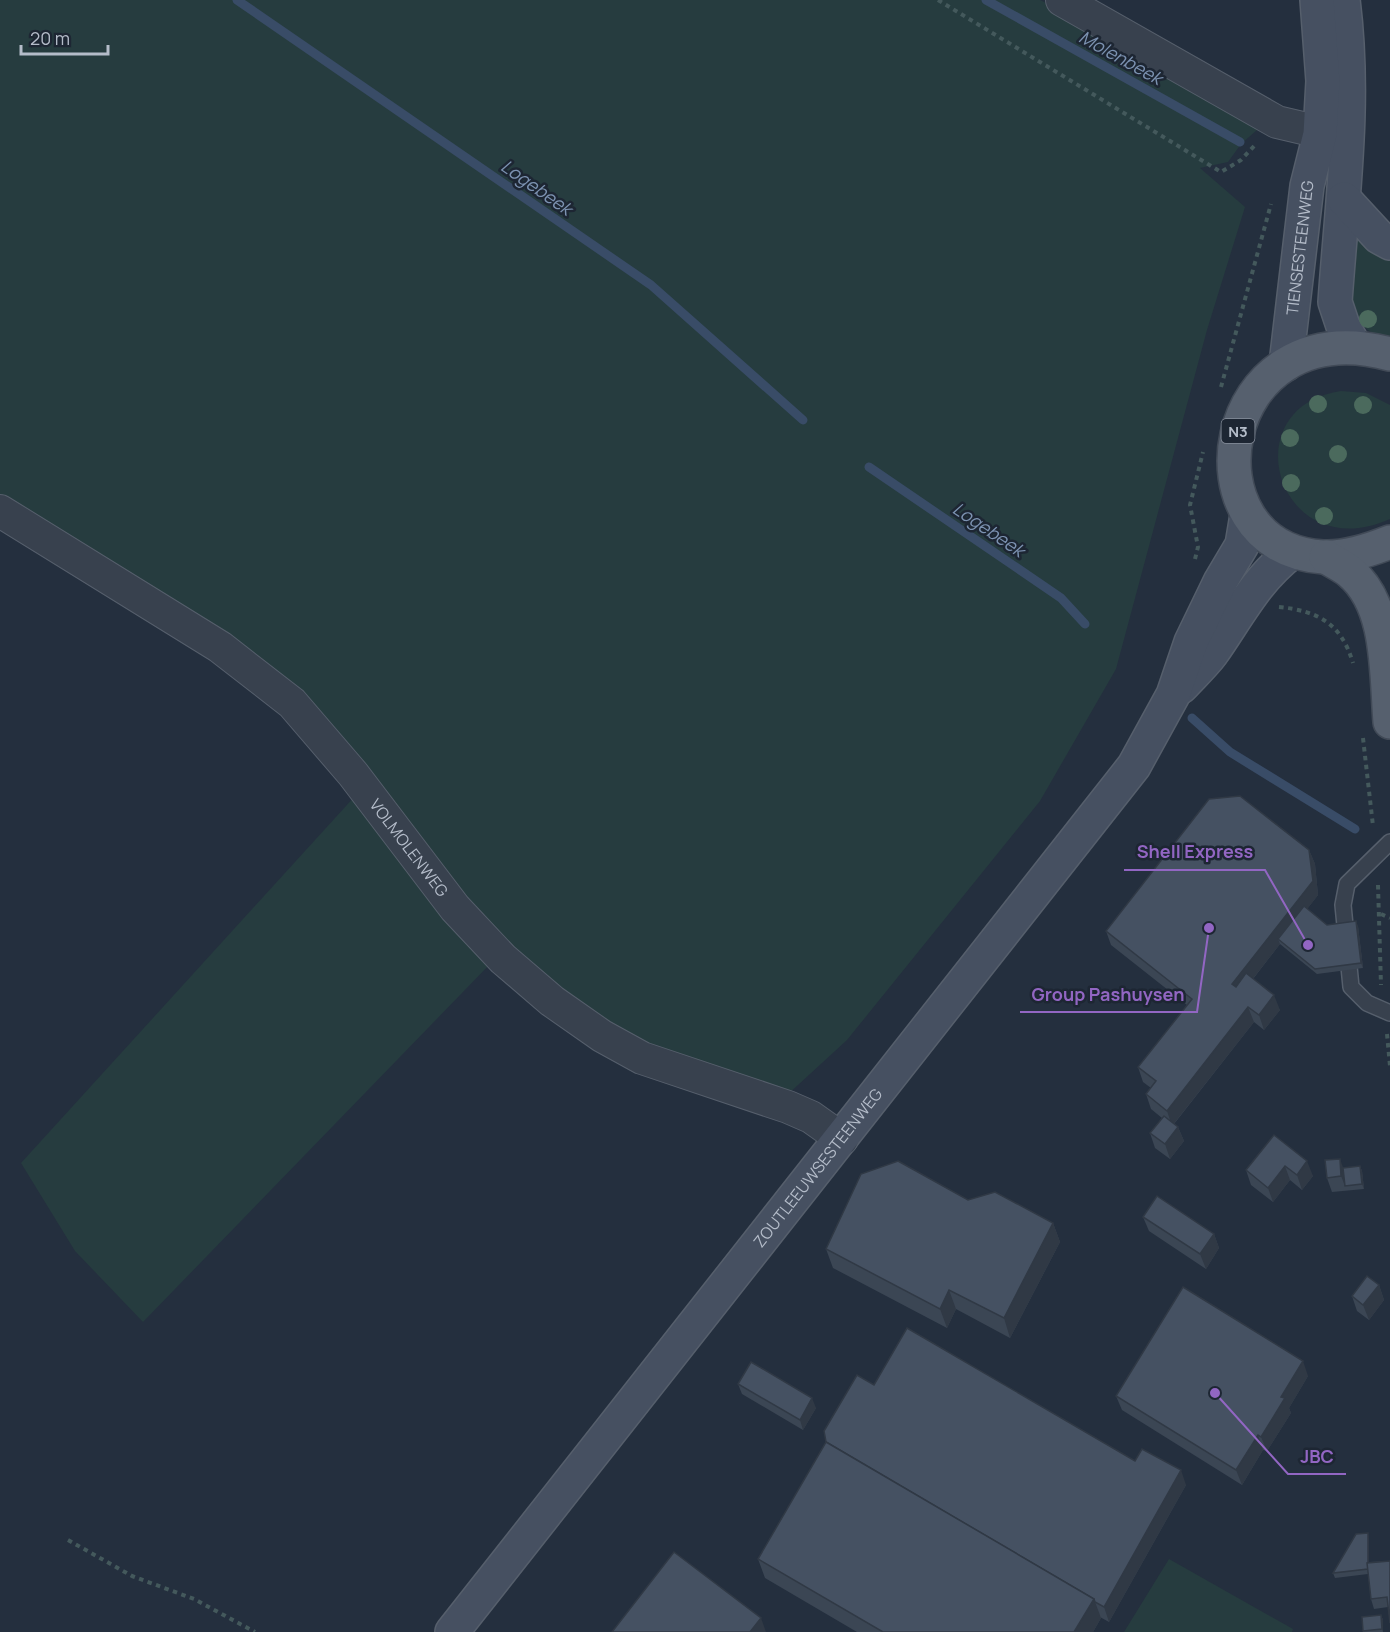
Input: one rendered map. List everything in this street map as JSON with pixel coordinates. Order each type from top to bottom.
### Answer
[{"type":"main road","name":"N3","points":[[1376,725],[1384,647],[1373,599],[1351,572],[1326,558],[1292,552],[1274,542],[1247,515],[1236,480],[1235,442],[1246,406],[1272,374],[1301,355],[1335,347],[1355,347],[1390,354]]},
{"type":"main road","name":"N3","points":[[1326,558],[1363,551],[1390,542]]},
{"type":"street","points":[[1062,0],[1277,122],[1334,136]]},
{"type":"street","name":"TIENSESTEENWEG","points":[[1317,0],[1323,81],[1344,199],[1335,302],[1343,326],[1355,347]]},
{"type":"street","name":"TIENSESTEENWEG","points":[[1286,364],[1307,186],[1334,136],[1350,84],[1343,0]]},
{"type":"street","points":[[1344,199],[1379,237],[1390,243]]},
{"type":"street","name":"VOLMOLENWEG","points":[[0,511],[220,646],[292,703],[353,774],[455,908],[503,959],[552,1001],[602,1036],[642,1058],[788,1107],[811,1117],[842,1138]]},
{"type":"street","name":"ZOUTLEEUWSESTEENWEG","points":[[452,1632],[1134,766],[1173,695],[1191,642],[1220,582],[1242,545],[1247,515]]},
{"type":"street","name":"ZOUTLEEUWSESTEENWEG","points":[[1173,695],[1211,655],[1252,590],[1277,563],[1292,552]]},
{"type":"lane","points":[[1390,842],[1347,884],[1343,905],[1351,987],[1367,1003],[1390,1013]]},
{"type":"path","points":[[938,0],[1221,172],[1241,160],[1277,122]]},
{"type":"path","points":[[1193,567],[1198,547]]},
{"type":"path","points":[[1276,606],[1314,613],[1332,626],[1345,641],[1354,672]]},
{"type":"path","points":[[1376,725],[1375,858],[1381,914],[1390,918]]},
{"type":"path","points":[[69,1540],[132,1576],[194,1599],[255,1632]]},
{"type":"green space","points":[[0,0],[1040,0],[1104,32],[1251,119],[1257,130],[1241,144],[1228,162],[1200,168],[1245,207],[1207,330],[1116,669],[1040,801],[847,1040],[786,1096],[632,1040],[488,937],[309,700],[0,506]]},
{"type":"green space","points":[[1357,234],[1390,258],[1390,338],[1368,330],[1356,318],[1349,303],[1349,280]]},
{"type":"green space","points":[[1341,391],[1366,393],[1390,405],[1390,519],[1351,529],[1319,522],[1296,505],[1282,480],[1278,452],[1286,425],[1307,403]]},
{"type":"green space","points":[[356,795],[493,961],[143,1322],[75,1251],[21,1163]]},
{"type":"green space","points":[[1169,1559],[1293,1629],[1292,1632],[1124,1632]]},
{"type":"building","points":[[1240,796],[1309,850],[1313,881],[1232,984],[1236,987],[1246,973],[1274,995],[1259,1015],[1248,1007],[1167,1111],[1146,1094],[1156,1081],[1138,1067],[1192,999],[1106,931],[1209,799]]},
{"type":"building","points":[[1304,906],[1327,925],[1356,921],[1361,963],[1315,969],[1278,939]]},
{"type":"building","points":[[1164,1116],[1178,1127],[1165,1144],[1150,1133]]},
{"type":"building","points":[[1274,1135],[1307,1161],[1297,1175],[1285,1166],[1268,1188],[1246,1170]]},
{"type":"building","points":[[1340,1159],[1341,1176],[1327,1178],[1325,1160]]},
{"type":"building","points":[[898,1161],[968,1200],[995,1192],[1053,1223],[1004,1318],[949,1290],[940,1309],[826,1249],[861,1174]]},
{"type":"building","points":[[1360,1166],[1362,1184],[1345,1186],[1343,1168]]},
{"type":"building","points":[[1157,1196],[1214,1234],[1200,1254],[1143,1217]]},
{"type":"building","points":[[1367,1276],[1379,1285],[1363,1305],[1352,1296]]},
{"type":"building","points":[[1183,1287],[1303,1361],[1281,1397],[1285,1398],[1261,1437],[1258,1435],[1236,1470],[1116,1396]]},
{"type":"building","points":[[907,1328],[1135,1461],[1142,1449],[1181,1470],[1104,1607],[826,1442],[824,1431],[857,1375],[874,1385]]},
{"type":"building","points":[[751,1362],[812,1398],[800,1420],[738,1384]]},
{"type":"building","points":[[826,1442],[1094,1599],[1074,1632],[883,1632],[758,1559]]},
{"type":"building","points":[[1368,1533],[1368,1569],[1333,1573],[1356,1534]]},
{"type":"building","points":[[674,1552],[761,1618],[750,1632],[612,1632]]},
{"type":"building","points":[[1390,1561],[1390,1623],[1387,1597],[1371,1599],[1367,1563]]},
{"type":"building","points":[[1381,1615],[1382,1629],[1363,1631],[1362,1617]]},
{"type":"waterway","name":"Logebeek","points":[[237,0],[651,285],[803,420]]},
{"type":"waterway","name":"Molenbeek","points":[[986,0],[1240,142]]},
{"type":"waterway","name":"Logebeek","points":[[869,467],[1061,598],[1085,624]]},
{"type":"waterway","name":"Logebeek","points":[[1192,718],[1230,752],[1355,829]]},
{"type":"place","name":"Group Pashuysen","points":[[1209,928]]},
{"type":"place","name":"Shell Express","points":[[1308,945]]},
{"type":"place","name":"JBC","points":[[1215,1393]]}]
